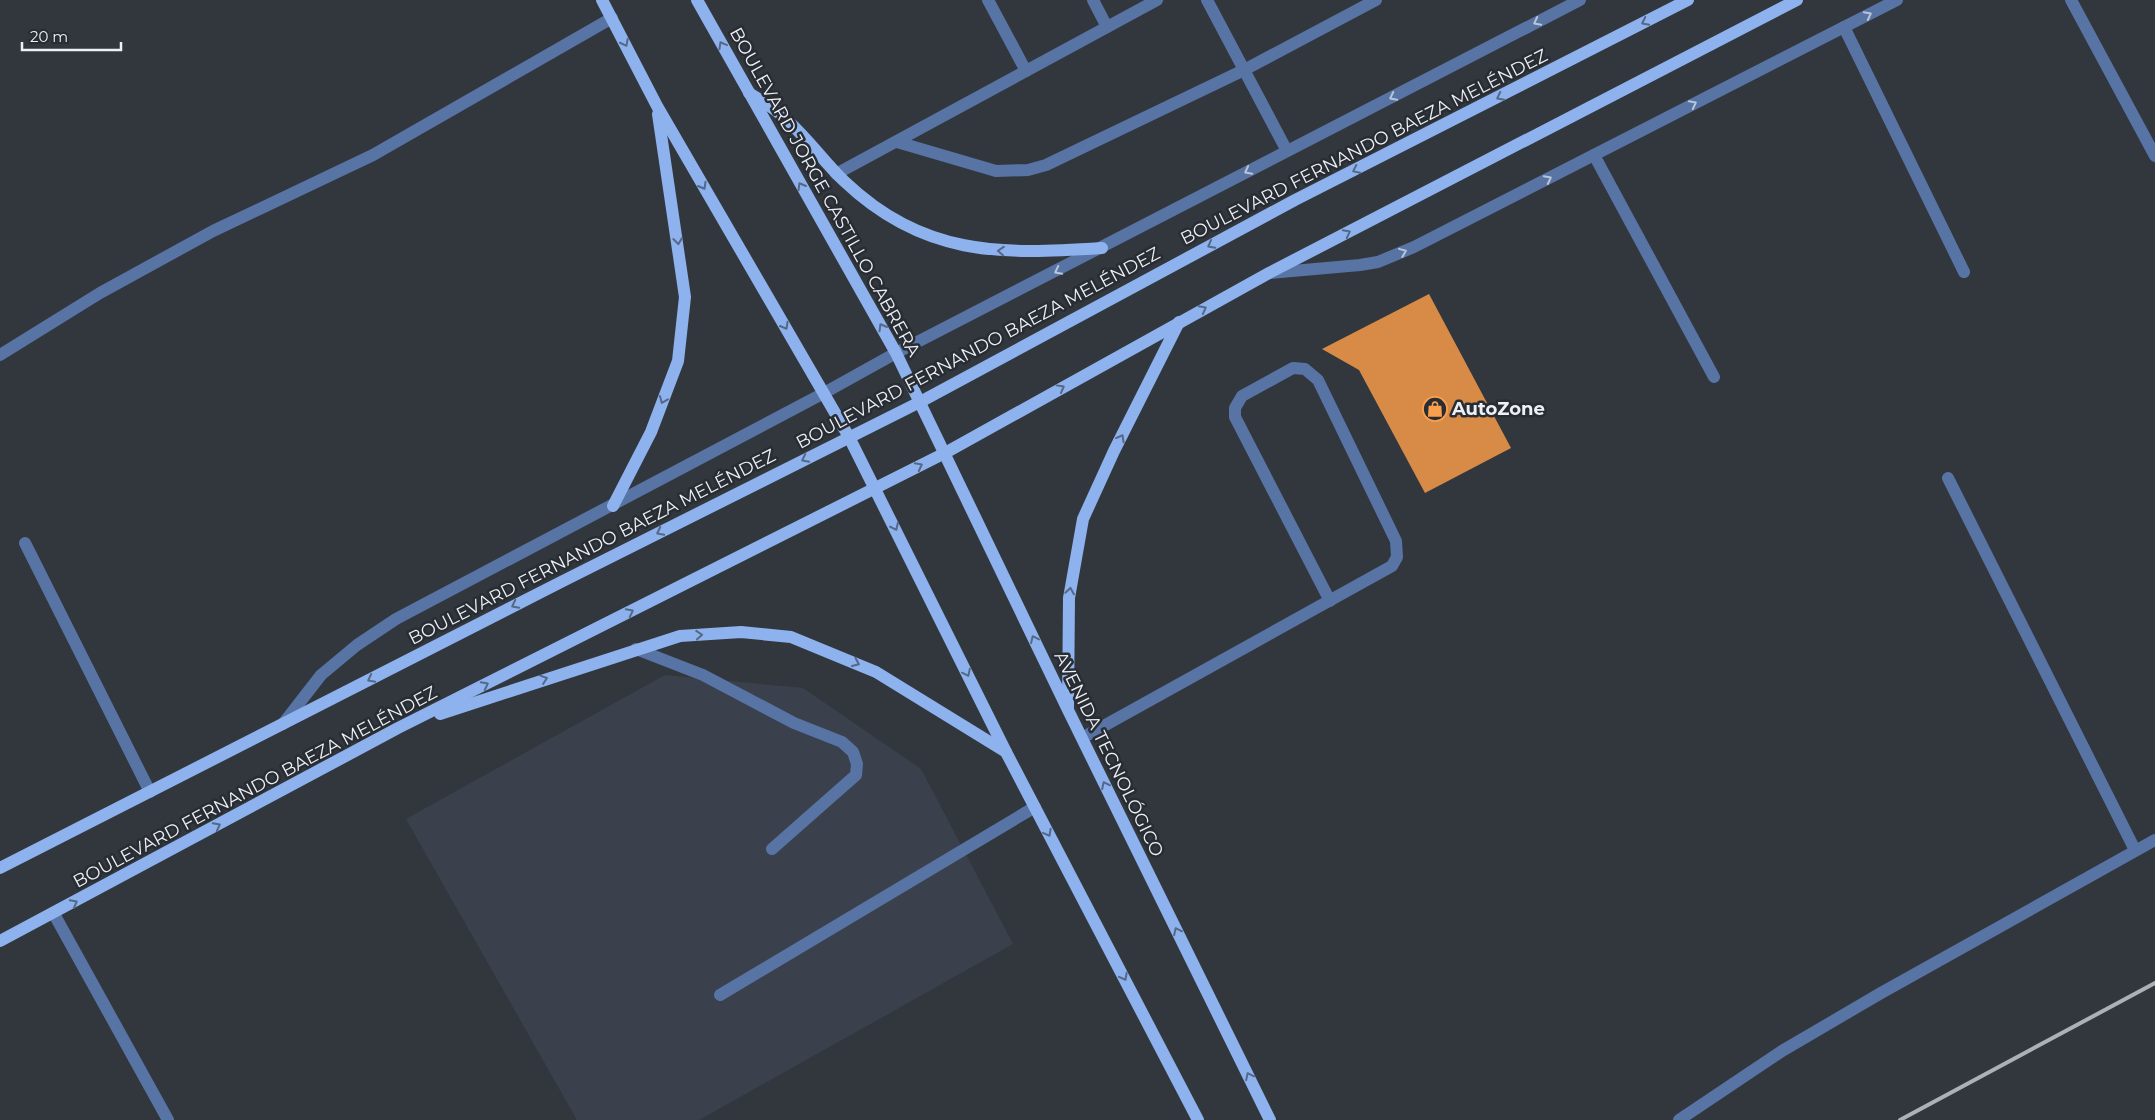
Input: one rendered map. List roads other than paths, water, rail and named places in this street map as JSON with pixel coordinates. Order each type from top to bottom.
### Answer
[{"type":"main road","points":[[602,0],[657,106],[849,437],[1006,752],[1198,1120]]},
{"type":"main road","name":"BOULEVARD JORGE CASTILLO CABRERA","points":[[698,0],[896,353],[920,402]]},
{"type":"main road","name":"BOULEVARD FERNANDO BAEZA MELÉNDEZ","points":[[0,868],[920,402],[1295,200],[1688,0]]},
{"type":"main road","name":"BOULEVARD FERNANDO BAEZA MELÉNDEZ","points":[[0,941],[54,914],[398,728],[946,453],[1269,273],[1797,0]]},
{"type":"main road","points":[[748,92],[789,121],[836,174],[877,208],[904,226],[946,242],[1004,252],[1102,248]]},
{"type":"main road","points":[[613,506],[651,432],[678,361],[679,352],[685,297],[657,106]]},
{"type":"main road","points":[[1068,710],[1069,598],[1083,519],[1114,451],[1179,322]]},
{"type":"main road","name":"AVENIDA TECNOLÓGICO","points":[[920,402],[1068,710],[1270,1120]]},
{"type":"main road","points":[[398,728],[680,636],[741,632],[791,637],[876,672],[1006,752]]},
{"type":"street","points":[[988,0],[1026,71]]},
{"type":"street","points":[[1092,0],[1107,27]]},
{"type":"street","points":[[836,174],[1157,0]]},
{"type":"street","points":[[1207,0],[1287,151]]},
{"type":"street","points":[[897,142],[996,171],[1028,170],[1046,165],[1244,70],[1376,0]]},
{"type":"street","name":"BOULEVARD FERNANDO BAEZA MELÉNDEZ","points":[[283,724],[321,675],[357,645],[396,619],[613,506],[896,353],[1287,151],[1559,5],[1580,0]]},
{"type":"street","name":"BOULEVARD FERNANDO BAEZA MELÉNDEZ","points":[[1269,273],[1337,268],[1378,262],[1414,248],[1897,0]]},
{"type":"street","points":[[2071,0],[2155,156]]},
{"type":"street","points":[[0,355],[100,293],[213,231],[373,155],[612,18]]},
{"type":"street","points":[[1844,27],[1964,272]]},
{"type":"street","points":[[1594,155],[1714,377]]},
{"type":"street","points":[[1082,738],[1330,601],[1392,566],[1398,549],[1396,541],[1318,380],[1305,369],[1293,368],[1242,396],[1235,408],[1235,417],[1330,601]]},
{"type":"street","points":[[1948,478],[2136,850]]},
{"type":"street","points":[[25,543],[150,792]]},
{"type":"street","points":[[636,649],[703,675],[794,723],[842,742],[853,752],[858,764],[856,775],[772,849]]},
{"type":"street","points":[[720,995],[1035,807]]},
{"type":"street","points":[[1679,1120],[1782,1051],[1864,1002],[2155,840]]},
{"type":"street","points":[[54,914],[168,1120]]},
{"type":"railway","points":[[1900,1120],[2155,983]]},
{"type":"place","name":"AutoZone","points":[[1435,409]]}]
